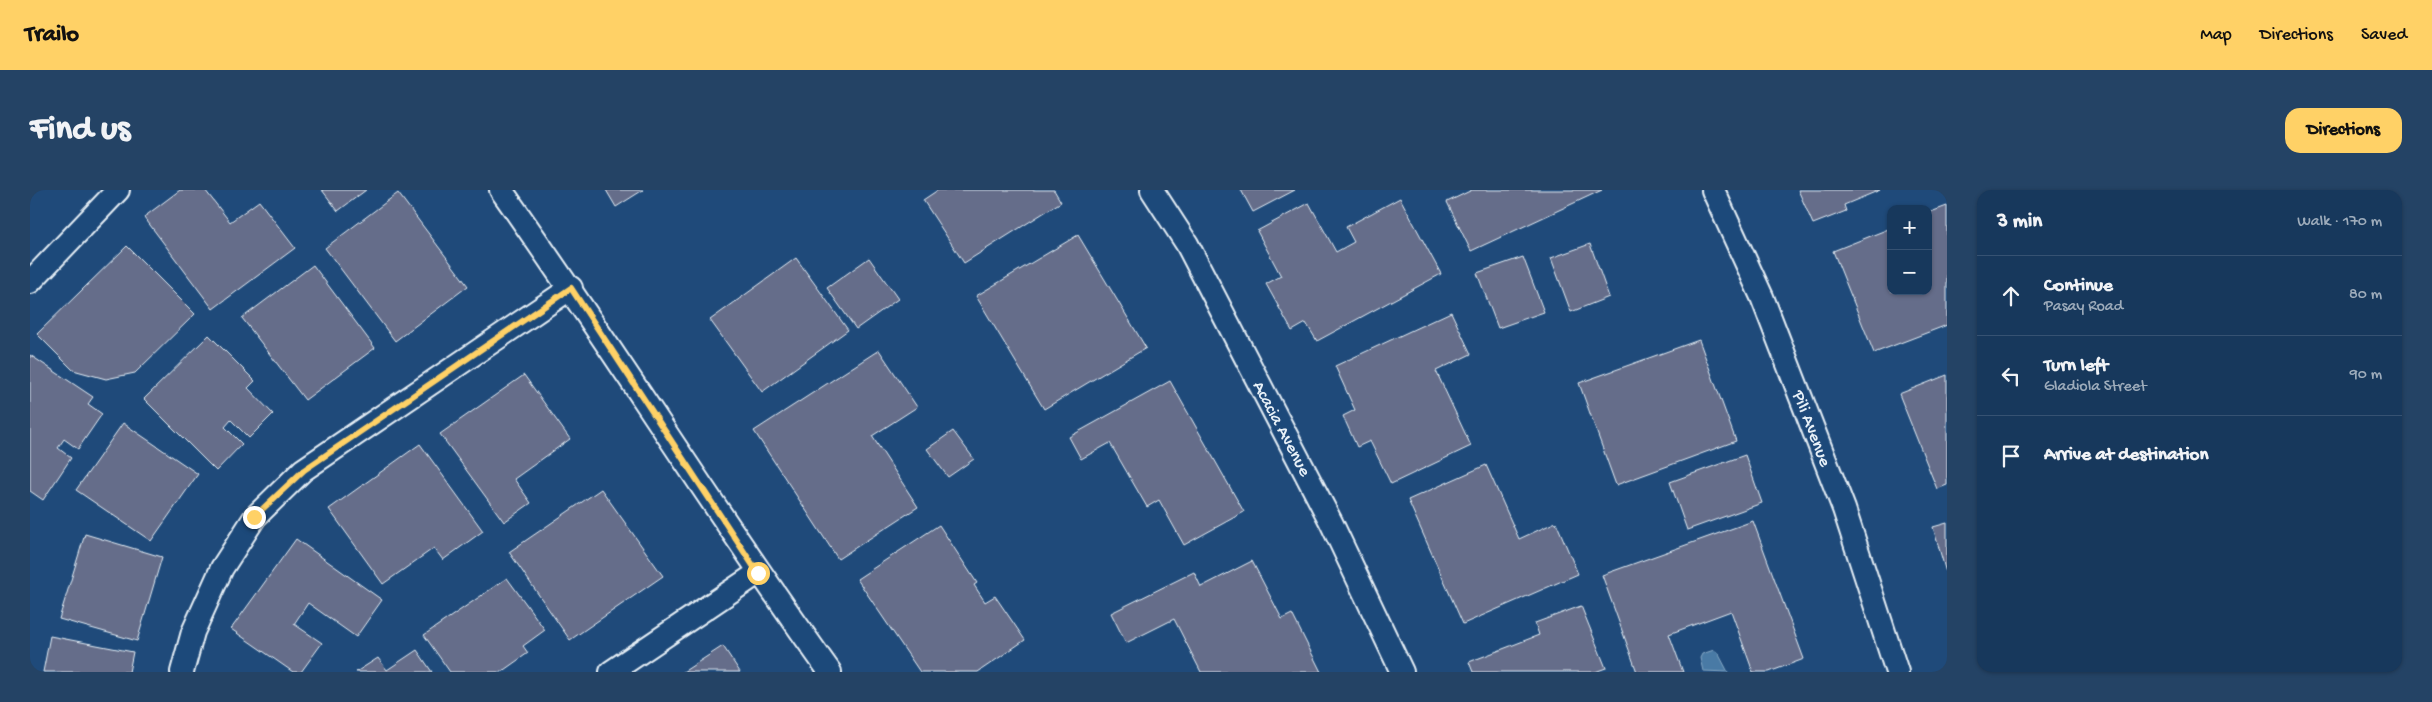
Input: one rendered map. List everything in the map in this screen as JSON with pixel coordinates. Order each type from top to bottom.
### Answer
[{"type":"street","points":[[30,282],[118,190]]},
{"type":"street","points":[[501,190],[571,288],[758,573],[830,672]]},
{"type":"street","name":"Acacia Avenue","points":[[1152,190],[1187,244],[1332,522],[1402,672]]},
{"type":"street","name":"Pili Avenue","points":[[1713,190],[1762,297],[1840,500],[1897,672]]},
{"type":"street","points":[[182,672],[194,632],[222,568],[254,517],[304,470],[571,288]]},
{"type":"street","points":[[611,672],[758,573]]},
{"type":"water","points":[[1714,650],[1718,653],[1728,672],[1703,671],[1700,658],[1702,654]]},
{"type":"building","points":[[180,190],[205,190],[230,222],[259,201],[295,248],[213,309],[144,217]]},
{"type":"building","points":[[322,190],[366,190],[338,211]]},
{"type":"building","points":[[606,190],[643,190],[616,207]]},
{"type":"building","points":[[938,190],[1054,190],[1061,202],[964,263],[923,200]]},
{"type":"building","points":[[1241,190],[1295,190],[1253,212]]},
{"type":"building","points":[[1472,190],[1602,190],[1471,251],[1447,202]]},
{"type":"building","points":[[1798,190],[1880,190],[1844,205],[1846,211],[1813,224]]},
{"type":"building","points":[[398,193],[468,286],[395,341],[325,248]]},
{"type":"building","points":[[1400,198],[1441,274],[1317,341],[1306,323],[1292,331],[1266,284],[1281,276],[1257,231],[1309,203],[1336,252],[1354,242],[1346,227]]},
{"type":"building","points":[[1947,206],[1947,325],[1874,353],[1833,251],[1887,230],[1887,295],[1932,295],[1932,212]]},
{"type":"building","points":[[1078,235],[1146,348],[1044,409],[976,296]]},
{"type":"building","points":[[1590,244],[1609,297],[1571,312],[1551,258]]},
{"type":"building","points":[[127,246],[195,314],[135,373],[106,379],[73,370],[37,334]]},
{"type":"building","points":[[1523,257],[1544,312],[1498,328],[1477,273]]},
{"type":"building","points":[[796,258],[848,330],[762,392],[710,320]]},
{"type":"building","points":[[869,258],[898,299],[856,329],[827,288]]},
{"type":"building","points":[[313,265],[375,348],[305,400],[242,318]]},
{"type":"building","points":[[1451,312],[1471,354],[1436,371],[1471,446],[1391,484],[1370,441],[1357,447],[1343,416],[1355,410],[1335,366]]},
{"type":"building","points":[[209,335],[255,381],[248,388],[273,414],[249,438],[231,420],[225,427],[242,444],[216,471],[144,399]]},
{"type":"building","points":[[1699,340],[1736,441],[1616,485],[1579,383]]},
{"type":"building","points":[[879,350],[917,407],[872,436],[918,507],[838,559],[754,431]]},
{"type":"building","points":[[30,355],[93,397],[88,404],[102,414],[78,449],[64,439],[58,448],[71,458],[43,500],[30,491]]},
{"type":"building","points":[[524,375],[570,439],[514,479],[531,503],[504,522],[440,434]]},
{"type":"building","points":[[1947,375],[1947,485],[1937,489],[1899,394]]},
{"type":"building","points":[[1170,381],[1244,512],[1184,545],[1159,500],[1147,507],[1110,443],[1081,459],[1069,437]]},
{"type":"building","points":[[123,423],[198,474],[151,541],[76,490]]},
{"type":"building","points":[[953,431],[974,459],[948,477],[927,449]]},
{"type":"building","points":[[420,444],[483,531],[443,560],[434,548],[383,584],[329,509]]},
{"type":"building","points":[[1745,455],[1762,503],[1687,530],[1670,482]]},
{"type":"building","points":[[1486,465],[1519,539],[1556,522],[1578,574],[1463,624],[1408,500]]},
{"type":"building","points":[[601,489],[663,576],[570,640],[509,552]]},
{"type":"building","points":[[1753,521],[1804,659],[1769,672],[1753,672],[1731,611],[1669,634],[1683,672],[1637,672],[1602,575]]},
{"type":"building","points":[[1947,523],[1947,576],[1933,527]]},
{"type":"building","points":[[939,525],[977,583],[974,585],[985,602],[995,596],[1025,640],[978,672],[920,672],[857,579]]},
{"type":"building","points":[[85,534],[162,557],[137,641],[59,619]]},
{"type":"building","points":[[296,539],[382,600],[356,637],[308,603],[294,624],[322,643],[301,672],[293,672],[231,629]]},
{"type":"building","points":[[1252,561],[1282,619],[1292,614],[1321,672],[1201,672],[1174,619],[1126,643],[1111,613],[1194,572],[1201,587]]},
{"type":"building","points":[[507,578],[545,630],[523,646],[528,653],[501,672],[450,672],[424,635]]},
{"type":"building","points":[[1581,606],[1606,668],[1595,672],[1473,672],[1469,662],[1539,635],[1535,623]]},
{"type":"building","points":[[50,636],[133,652],[129,672],[43,672]]},
{"type":"building","points":[[723,646],[740,672],[683,672]]},
{"type":"building","points":[[417,650],[432,672],[356,672],[378,658],[387,670]]},
{"type":"route","points":[[254,517],[304,470],[571,288],[758,573]]}]
